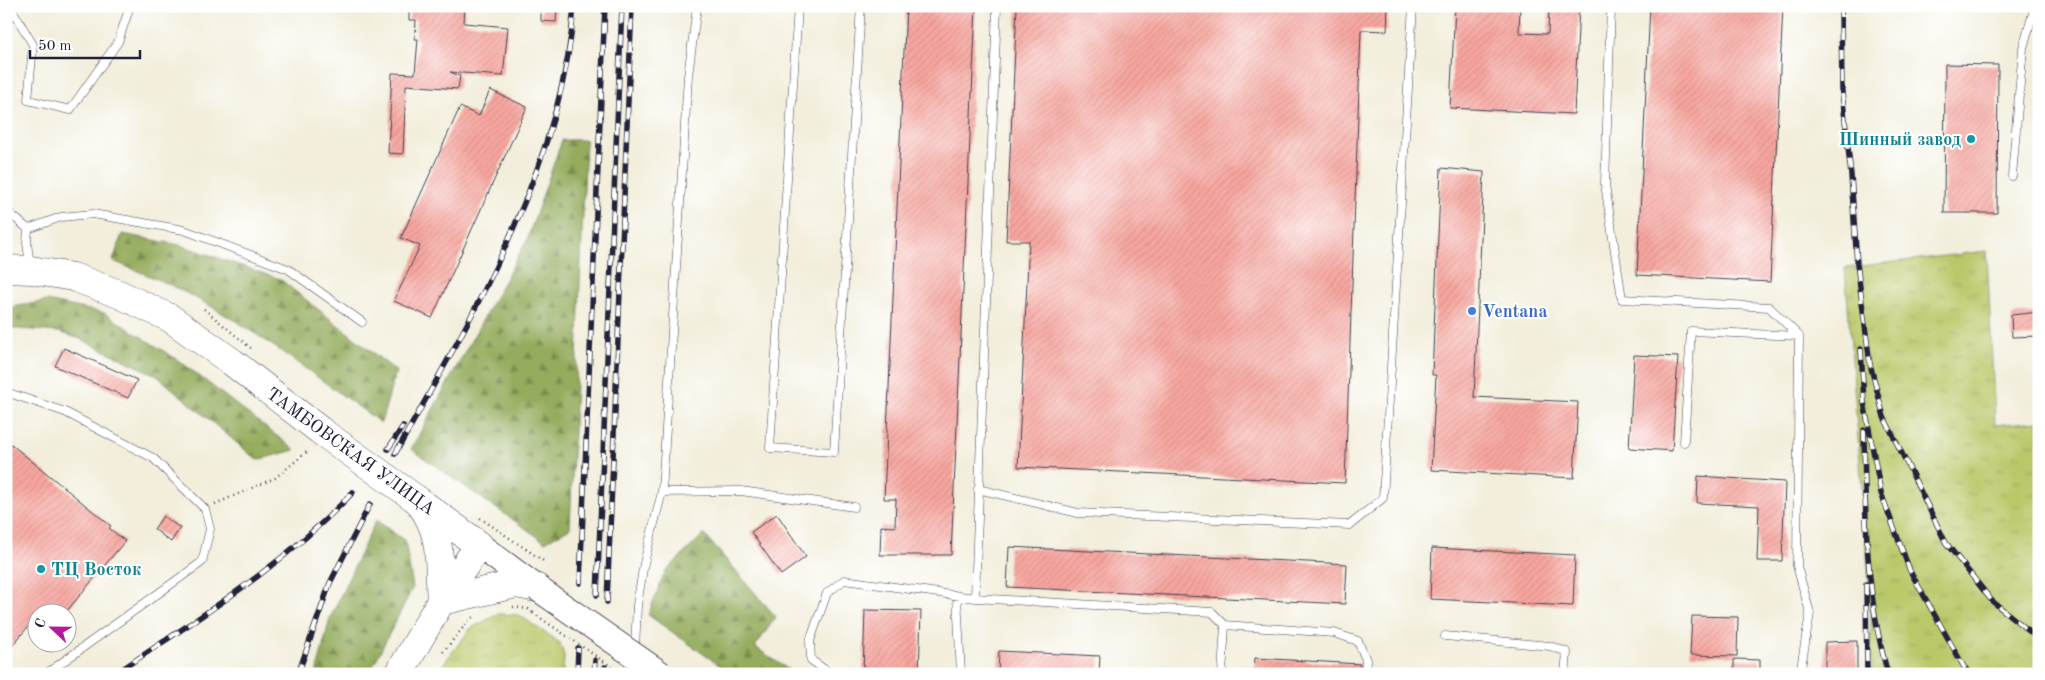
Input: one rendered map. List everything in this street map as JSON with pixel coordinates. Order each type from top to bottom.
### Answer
[{"type":"highway","name":"ТАМБОВСКАЯ УЛИЦА","points":[[17,271],[73,277],[119,294],[170,318],[232,362],[315,441],[416,499],[479,545]]},
{"type":"highway","points":[[416,499],[431,519],[440,550],[441,601]]},
{"type":"highway","points":[[400,674],[441,601],[479,545]]},
{"type":"highway","points":[[441,601],[516,584],[538,588]]},
{"type":"main road","name":"ТАМБОВСКАЯ УЛИЦА","points":[[479,545],[661,674]]},
{"type":"lane","points":[[10,6],[33,45],[28,100],[70,110],[118,42],[130,6]]},
{"type":"lane","points":[[635,664],[636,605],[644,562],[662,492],[688,76],[697,6]]},
{"type":"lane","points":[[798,6],[770,448],[834,452],[861,6]]},
{"type":"lane","points":[[975,598],[997,6]]},
{"type":"lane","points":[[978,489],[1078,512],[1350,524],[1383,498],[1413,6]]},
{"type":"lane","points":[[1611,6],[1604,184],[1622,299],[1769,307],[1799,336],[1796,566],[1810,613],[1800,674]]},
{"type":"lane","points":[[2012,176],[2023,48],[2035,6]]},
{"type":"lane","points":[[6,210],[28,229]]},
{"type":"lane","points":[[28,229],[61,217],[93,214],[184,230],[288,269],[362,322]]},
{"type":"lane","points":[[17,271],[27,243],[28,229]]},
{"type":"lane","points":[[1684,442],[1691,331],[1799,336]]},
{"type":"lane","points":[[7,394],[65,412],[153,458],[205,509],[210,529],[202,562],[46,674]]},
{"type":"lane","points":[[662,492],[741,491],[854,507]]},
{"type":"lane","points":[[831,674],[811,660],[810,641],[827,593],[844,580],[975,598],[1212,612],[1225,625],[1334,633],[1358,641],[1366,660],[1366,674]]},
{"type":"lane","points":[[958,596],[961,674]]},
{"type":"lane","points":[[1222,674],[1225,625]]},
{"type":"lane","points":[[1445,636],[1550,646],[1567,652],[1565,674]]},
{"type":"path","points":[[205,509],[274,478],[315,441]]},
{"type":"path","points":[[474,514],[538,588],[622,674]]},
{"type":"path","points":[[509,606],[528,609],[538,588]]},
{"type":"path","points":[[444,652],[471,618],[478,614]]},
{"type":"green space","points":[[562,140],[586,140],[570,528],[545,542],[411,449],[527,240]]},
{"type":"green space","points":[[122,234],[180,245],[280,279],[396,371],[381,423],[242,325],[174,287],[113,261]]},
{"type":"green space","points":[[1987,251],[1995,425],[2039,421],[2039,674],[1872,674],[1869,581],[1845,268]]},
{"type":"green space","points":[[47,301],[104,313],[181,362],[295,450],[257,460],[156,375],[80,339],[59,332],[6,328],[6,308]]},
{"type":"green space","points":[[376,520],[405,541],[413,587],[369,674],[316,674],[330,618]]},
{"type":"green space","points":[[704,534],[776,617],[755,647],[795,674],[732,674],[648,615],[665,572]]},
{"type":"green space","points":[[498,614],[519,615],[560,643],[564,656],[563,674],[440,674],[441,667],[471,628]]},
{"type":"building","points":[[409,6],[465,6],[464,23],[508,27],[503,76],[450,72],[460,76],[458,89],[406,85],[403,154],[388,153],[392,73],[415,74],[418,39],[415,39],[416,20],[409,20]]},
{"type":"building","points":[[541,6],[557,6],[556,22],[541,21]]},
{"type":"building","points":[[906,6],[976,6],[951,555],[880,555],[881,526],[895,527],[896,499],[884,499]]},
{"type":"building","points":[[1017,6],[1388,6],[1387,31],[1361,30],[1345,483],[1018,467],[1029,241],[1006,241]]},
{"type":"building","points":[[1455,6],[1520,6],[1519,33],[1548,34],[1549,6],[1579,6],[1574,114],[1450,108]]},
{"type":"building","points":[[1650,6],[1783,6],[1770,282],[1637,275]]},
{"type":"building","name":"Шинный завод","points":[[1945,64],[1998,65],[1997,213],[1944,213]]},
{"type":"building","points":[[490,90],[527,107],[432,318],[394,301],[420,246],[401,238],[460,107],[479,116]]},
{"type":"building","points":[[1441,168],[1484,172],[1474,397],[1578,402],[1574,478],[1431,470],[1436,375],[1432,375]]},
{"type":"building","points":[[2039,312],[2039,336],[2012,337],[2011,315]]},
{"type":"building","points":[[64,348],[137,380],[128,398],[55,366]]},
{"type":"building","points":[[1634,355],[1678,357],[1672,451],[1629,448]]},
{"type":"building","name":"ТЦ Восток","points":[[6,440],[111,526],[109,528],[125,541],[74,602],[28,602],[28,627],[6,653]]},
{"type":"building","points":[[1698,476],[1785,482],[1782,561],[1757,561],[1759,506],[1697,503]]},
{"type":"building","points":[[777,514],[806,557],[781,575],[751,532]]},
{"type":"building","points":[[163,516],[180,528],[171,542],[154,529]]},
{"type":"building","points":[[1009,547],[1347,564],[1345,604],[1007,587]]},
{"type":"building","points":[[1432,548],[1575,555],[1573,606],[1430,599]]},
{"type":"building","points":[[865,610],[921,611],[919,674],[863,674]]},
{"type":"building","points":[[1692,616],[1738,617],[1737,656],[1690,655]]},
{"type":"building","points":[[1857,641],[1857,674],[1825,674],[1825,642]]},
{"type":"building","points":[[999,651],[1100,656],[1099,674],[998,674]]},
{"type":"building","points":[[1255,658],[1360,664],[1359,674],[1254,674]]},
{"type":"building","points":[[1734,659],[1760,660],[1760,674],[1734,674]]},
{"type":"railway","points":[[395,454],[482,295],[509,239],[533,182],[552,124],[566,65],[574,6]]},
{"type":"railway","points":[[580,583],[605,6]]},
{"type":"railway","points":[[597,595],[622,6]]},
{"type":"railway","points":[[607,602],[632,6]]},
{"type":"railway","points":[[1841,6],[1842,92],[1851,175],[1857,264],[1870,364],[1884,417],[1946,543],[1992,601],[2039,639]]},
{"type":"railway","points":[[1861,349],[1864,402],[1881,493],[1910,571],[1964,667],[1971,674]]},
{"type":"railway","points":[[388,449],[403,426]]},
{"type":"railway","points":[[1864,430],[1868,553],[1875,614],[1888,674]]},
{"type":"railway","points":[[115,674],[239,590],[298,544],[353,492]]},
{"type":"railway","points":[[298,674],[330,583],[370,504]]},
{"type":"railway","points":[[1866,584],[1867,674]]},
{"type":"railway","points":[[577,674],[578,648]]},
{"type":"railway","points":[[594,674],[595,660]]},
{"type":"railway","points":[[604,674],[605,667]]},
{"type":"place","name":"Шинный завод","points":[[1971,139]]},
{"type":"place","name":"Ventana","points":[[1472,311]]},
{"type":"place","name":"ТЦ Восток","points":[[41,569]]}]
